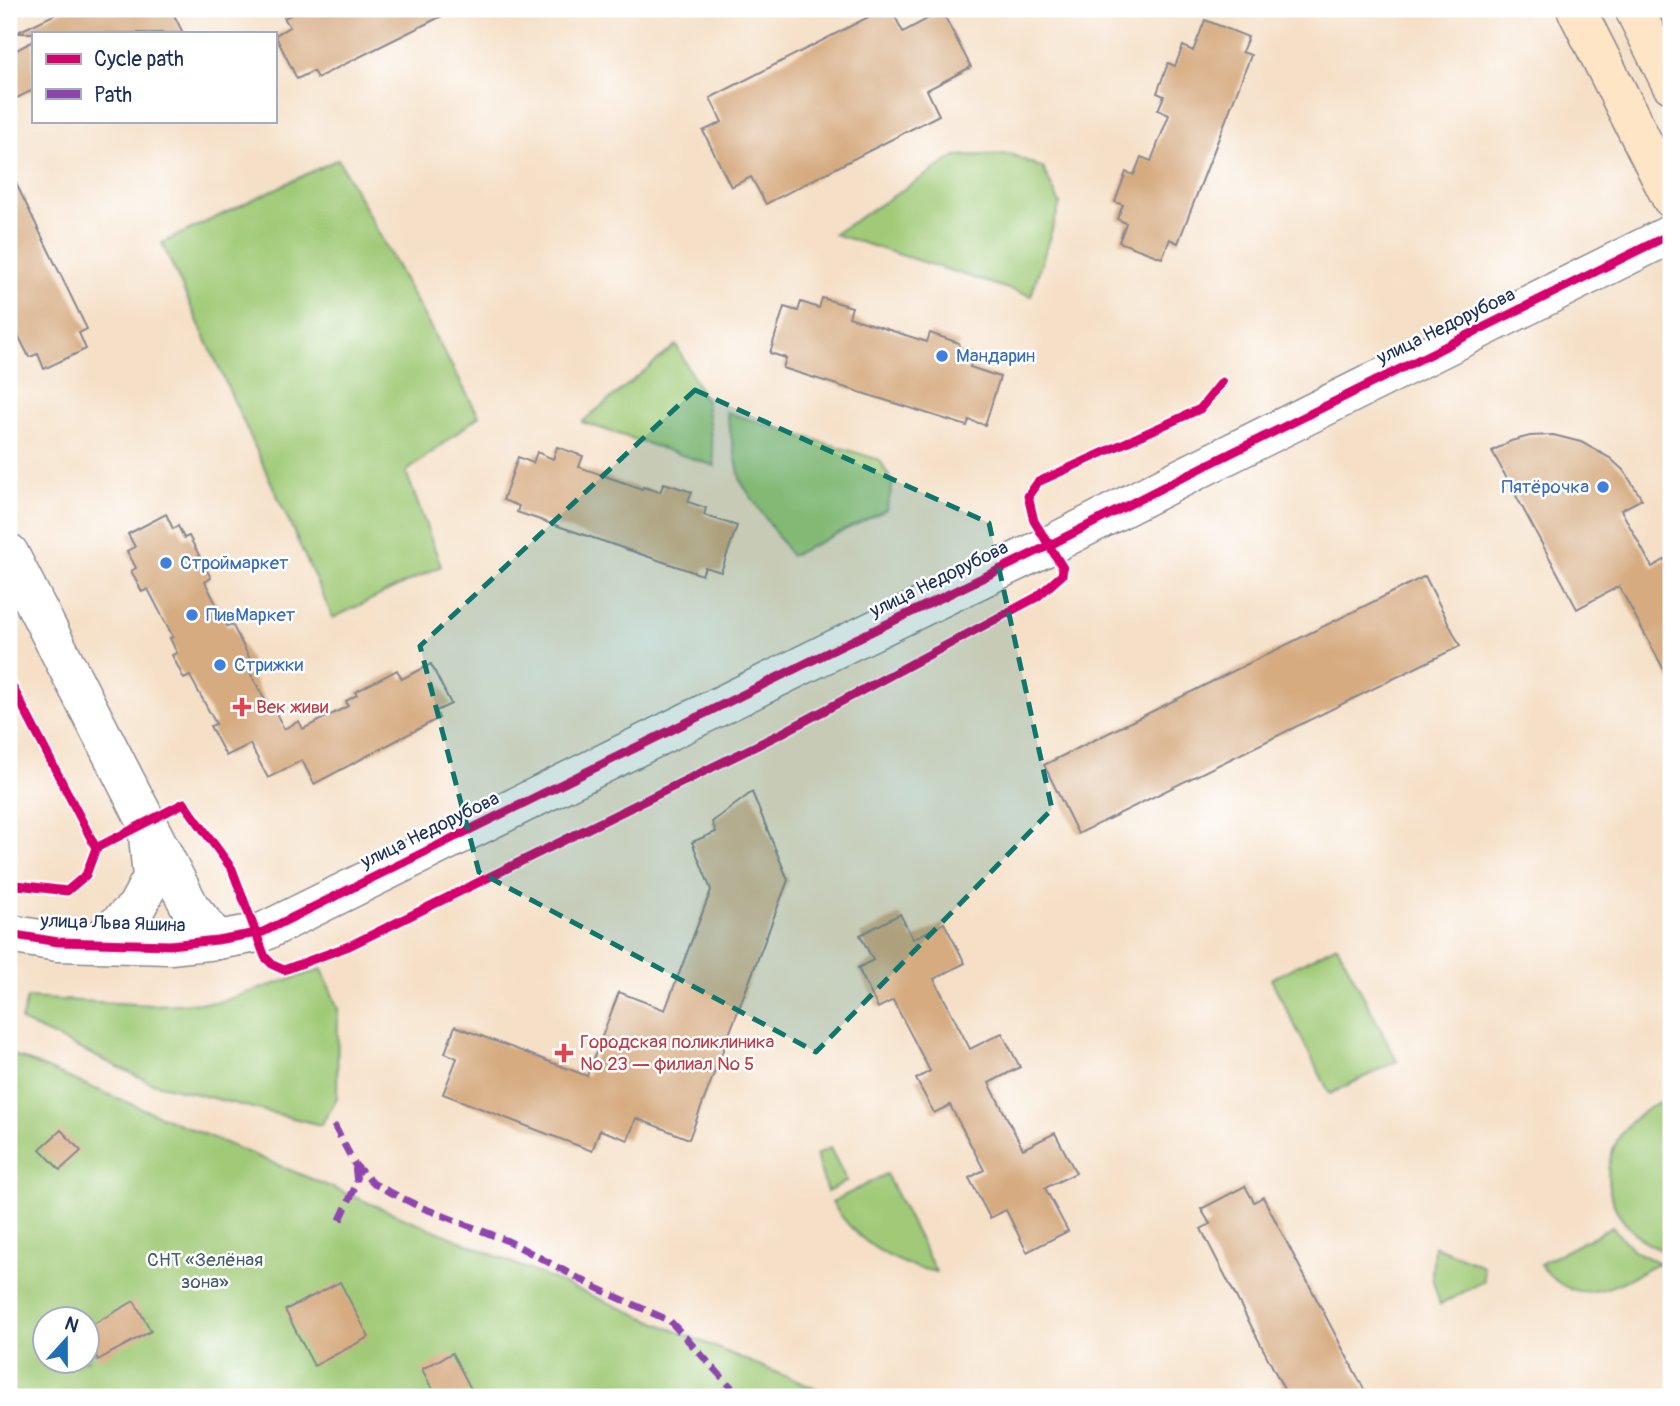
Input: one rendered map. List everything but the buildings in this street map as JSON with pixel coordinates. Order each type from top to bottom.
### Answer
[{"type":"main road","points":[[1576,9],[1671,198]]},
{"type":"main road","points":[[1634,9],[1671,84]]},
{"type":"street","name":"улица Недорубова","points":[[217,940],[263,932],[1048,546],[1671,234]]},
{"type":"street","points":[[9,553],[190,907],[217,940]]},
{"type":"street","points":[[99,941],[136,908],[152,878],[147,822]]},
{"type":"street","name":"улица Льва Яшина","points":[[9,934],[58,942],[170,945],[217,940]]},
{"type":"highlighted area","points":[[695,390],[989,523],[1052,809],[816,1052],[479,872],[420,646]]},
{"type":"green space","points":[[1010,154],[1043,168],[1060,204],[1031,296],[834,234],[956,156]]},
{"type":"green space","points":[[338,159],[479,416],[406,472],[441,566],[333,618],[162,243]]},
{"type":"green space","points":[[676,345],[706,402],[715,466],[582,422]]},
{"type":"green space","points":[[726,412],[880,460],[893,484],[886,510],[791,556],[741,482]]},
{"type":"green space","points":[[1337,945],[1397,1061],[1330,1094],[1271,979]]},
{"type":"green space","points":[[322,969],[338,1009],[337,1098],[321,1125],[152,1083],[21,1021],[27,998],[153,1005],[219,1002]]},
{"type":"green space","name":"СНТ «Зелёная зона»","points":[[9,1053],[835,1397],[9,1397]]},
{"type":"green space","points":[[1671,1098],[1671,1253],[1645,1242],[1621,1218],[1612,1198],[1608,1178],[1611,1157],[1619,1138],[1632,1121],[1649,1107]]},
{"type":"green space","points":[[830,1148],[847,1181],[827,1192],[816,1155]]},
{"type":"green space","points":[[886,1174],[936,1272],[904,1263],[876,1249],[852,1228],[832,1202]]},
{"type":"green space","points":[[1612,1227],[1633,1250],[1659,1263],[1612,1286],[1583,1291],[1568,1288],[1554,1279],[1540,1264]]},
{"type":"green space","points":[[1434,1246],[1483,1266],[1484,1281],[1440,1305],[1432,1277]]},
{"type":"marked path","points":[[334,1125],[355,1165],[374,1184],[418,1206],[508,1241],[599,1289],[670,1321],[732,1388]]},
{"type":"marked path","points":[[340,1220],[357,1183],[355,1165]]},
{"type":"cycle path","points":[[9,934],[58,942],[170,945],[263,932],[1048,546],[1671,234]]},
{"type":"cycle path","points":[[96,848],[184,803],[232,869],[265,957],[273,965],[284,970],[349,946],[782,733],[1037,597],[1062,575],[1063,568],[1034,521],[1028,496],[1038,482],[1200,409],[1222,382]]},
{"type":"cycle path","points":[[9,680],[96,848],[86,875],[67,891],[9,884]]},
{"type":"place","name":"Мандарин","points":[[942,356]]},
{"type":"place","name":"Пятёрочка","points":[[1603,487]]},
{"type":"place","name":"Строймаркет","points":[[166,563]]},
{"type":"place","name":"ПивМаркет","points":[[192,615]]},
{"type":"place","name":"Стрижки","points":[[220,665]]},
{"type":"place","name":"Век живи","points":[[242,707]]},
{"type":"place","name":"Городская поликлиника № 23 — филиал № 5","points":[[564,1053]]}]
